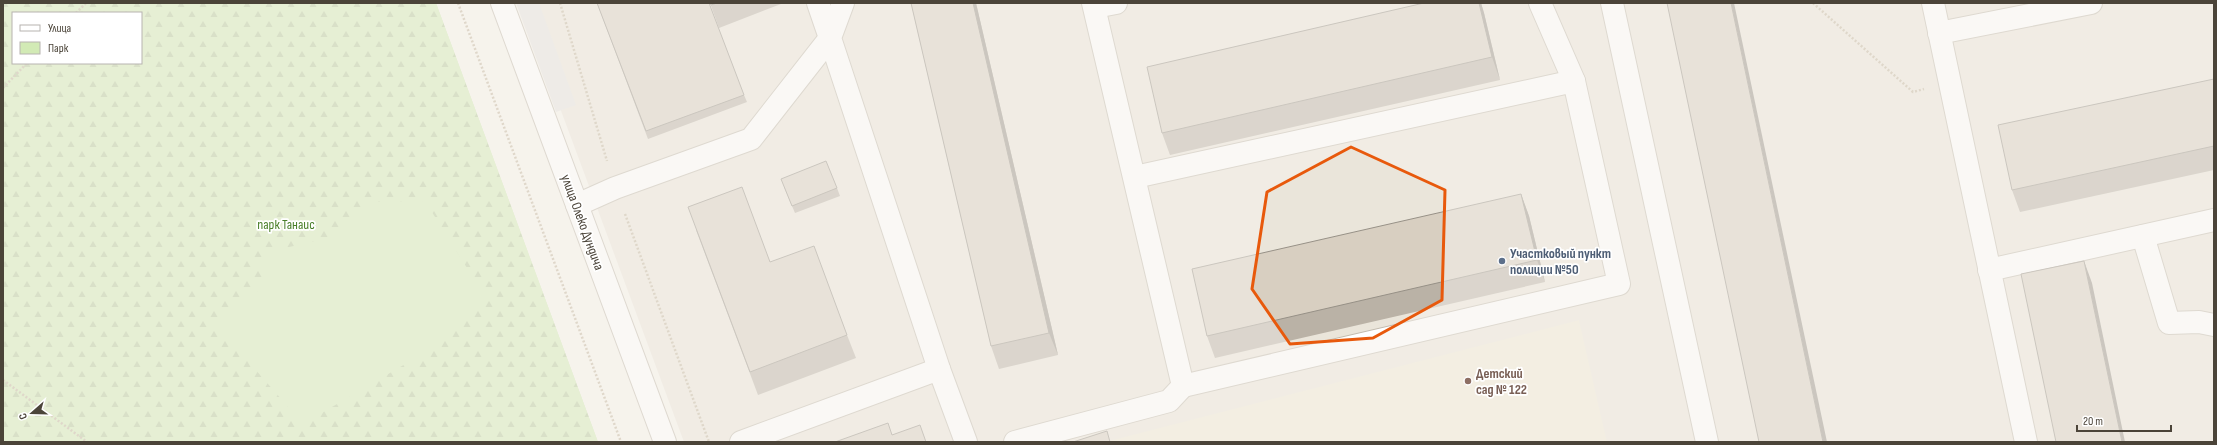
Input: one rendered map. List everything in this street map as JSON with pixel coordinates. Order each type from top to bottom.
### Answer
[{"type":"street","name":"улица Олеко Дундича","points":[[502,3],[665,442]]},
{"type":"street","points":[[818,3],[939,369],[966,442]]},
{"type":"street","points":[[577,205],[615,188],[751,139],[830,38],[843,3]]},
{"type":"street","points":[[1116,3],[1094,5],[1183,386]]},
{"type":"street","points":[[1015,442],[1170,401],[1183,386],[1618,284],[1574,81],[1540,3]]},
{"type":"street","points":[[1612,3],[1707,442]]},
{"type":"street","points":[[1933,3],[2026,442]]},
{"type":"street","points":[[1939,34],[2091,3]]},
{"type":"street","points":[[1135,177],[1574,81]]},
{"type":"street","points":[[1989,270],[2214,220]]},
{"type":"street","points":[[2143,236],[2169,323],[2199,322],[2214,325]]},
{"type":"street","points":[[741,442],[939,369]]},
{"type":"path","points":[[77,12],[86,3]]},
{"type":"path","points":[[458,3],[621,442]]},
{"type":"path","points":[[560,3],[615,188],[709,442]]},
{"type":"path","points":[[1813,3],[1913,92],[1950,84]]},
{"type":"path","points":[[3,88],[26,64]]},
{"type":"path","points":[[3,380],[87,442]]},
{"type":"highlighted area","points":[[1351,147],[1445,190],[1442,300],[1373,338],[1290,344],[1252,289],[1267,192]]},
{"type":"shaded area","points":[[516,3],[539,3],[576,105],[556,112]]},
{"type":"shaded area","points":[[521,3],[2214,3],[2214,442],[684,442]]},
{"type":"shaded area","name":"Детский сад № 122","points":[[1579,320],[1607,442],[1105,442]]},
{"type":"green space","name":"парк Танаис","points":[[3,3],[436,3],[598,442],[3,442]]},
{"type":"green space","name":"парк Танаис","points":[[3,3],[436,3],[598,442],[3,442]],"holes":[[[425,201],[484,295],[424,353],[303,424],[213,321],[262,288],[262,253],[325,239],[378,202]]]},
{"type":"building","points":[[597,3],[709,3],[744,95],[646,131]]},
{"type":"building","points":[[911,3],[973,3],[1049,333],[991,346]]},
{"type":"building","points":[[1424,3],[1479,3],[1492,57],[1162,133],[1147,67]]},
{"type":"building","points":[[1667,3],[1731,3],[1823,442],[1759,442]]},
{"type":"building","points":[[2214,79],[2214,146],[2012,190],[1998,125]]},
{"type":"building","points":[[826,161],[837,188],[792,206],[781,179]]},
{"type":"building","points":[[742,187],[770,262],[814,246],[847,335],[750,372],[688,207]]},
{"type":"building","points":[[1521,194],[1537,260],[1207,336],[1192,269]]},
{"type":"building","points":[[2084,261],[2122,442],[2056,442],[2021,274]]},
{"type":"building","points":[[888,423],[892,435],[920,425],[926,442],[835,442]]},
{"type":"building","points":[[1107,431],[1110,442],[1073,442]]},
{"type":"place","name":"Участковый пункт полиции №50","points":[[1502,261]]},
{"type":"place","name":"Детский сад № 122","points":[[1468,381]]}]
